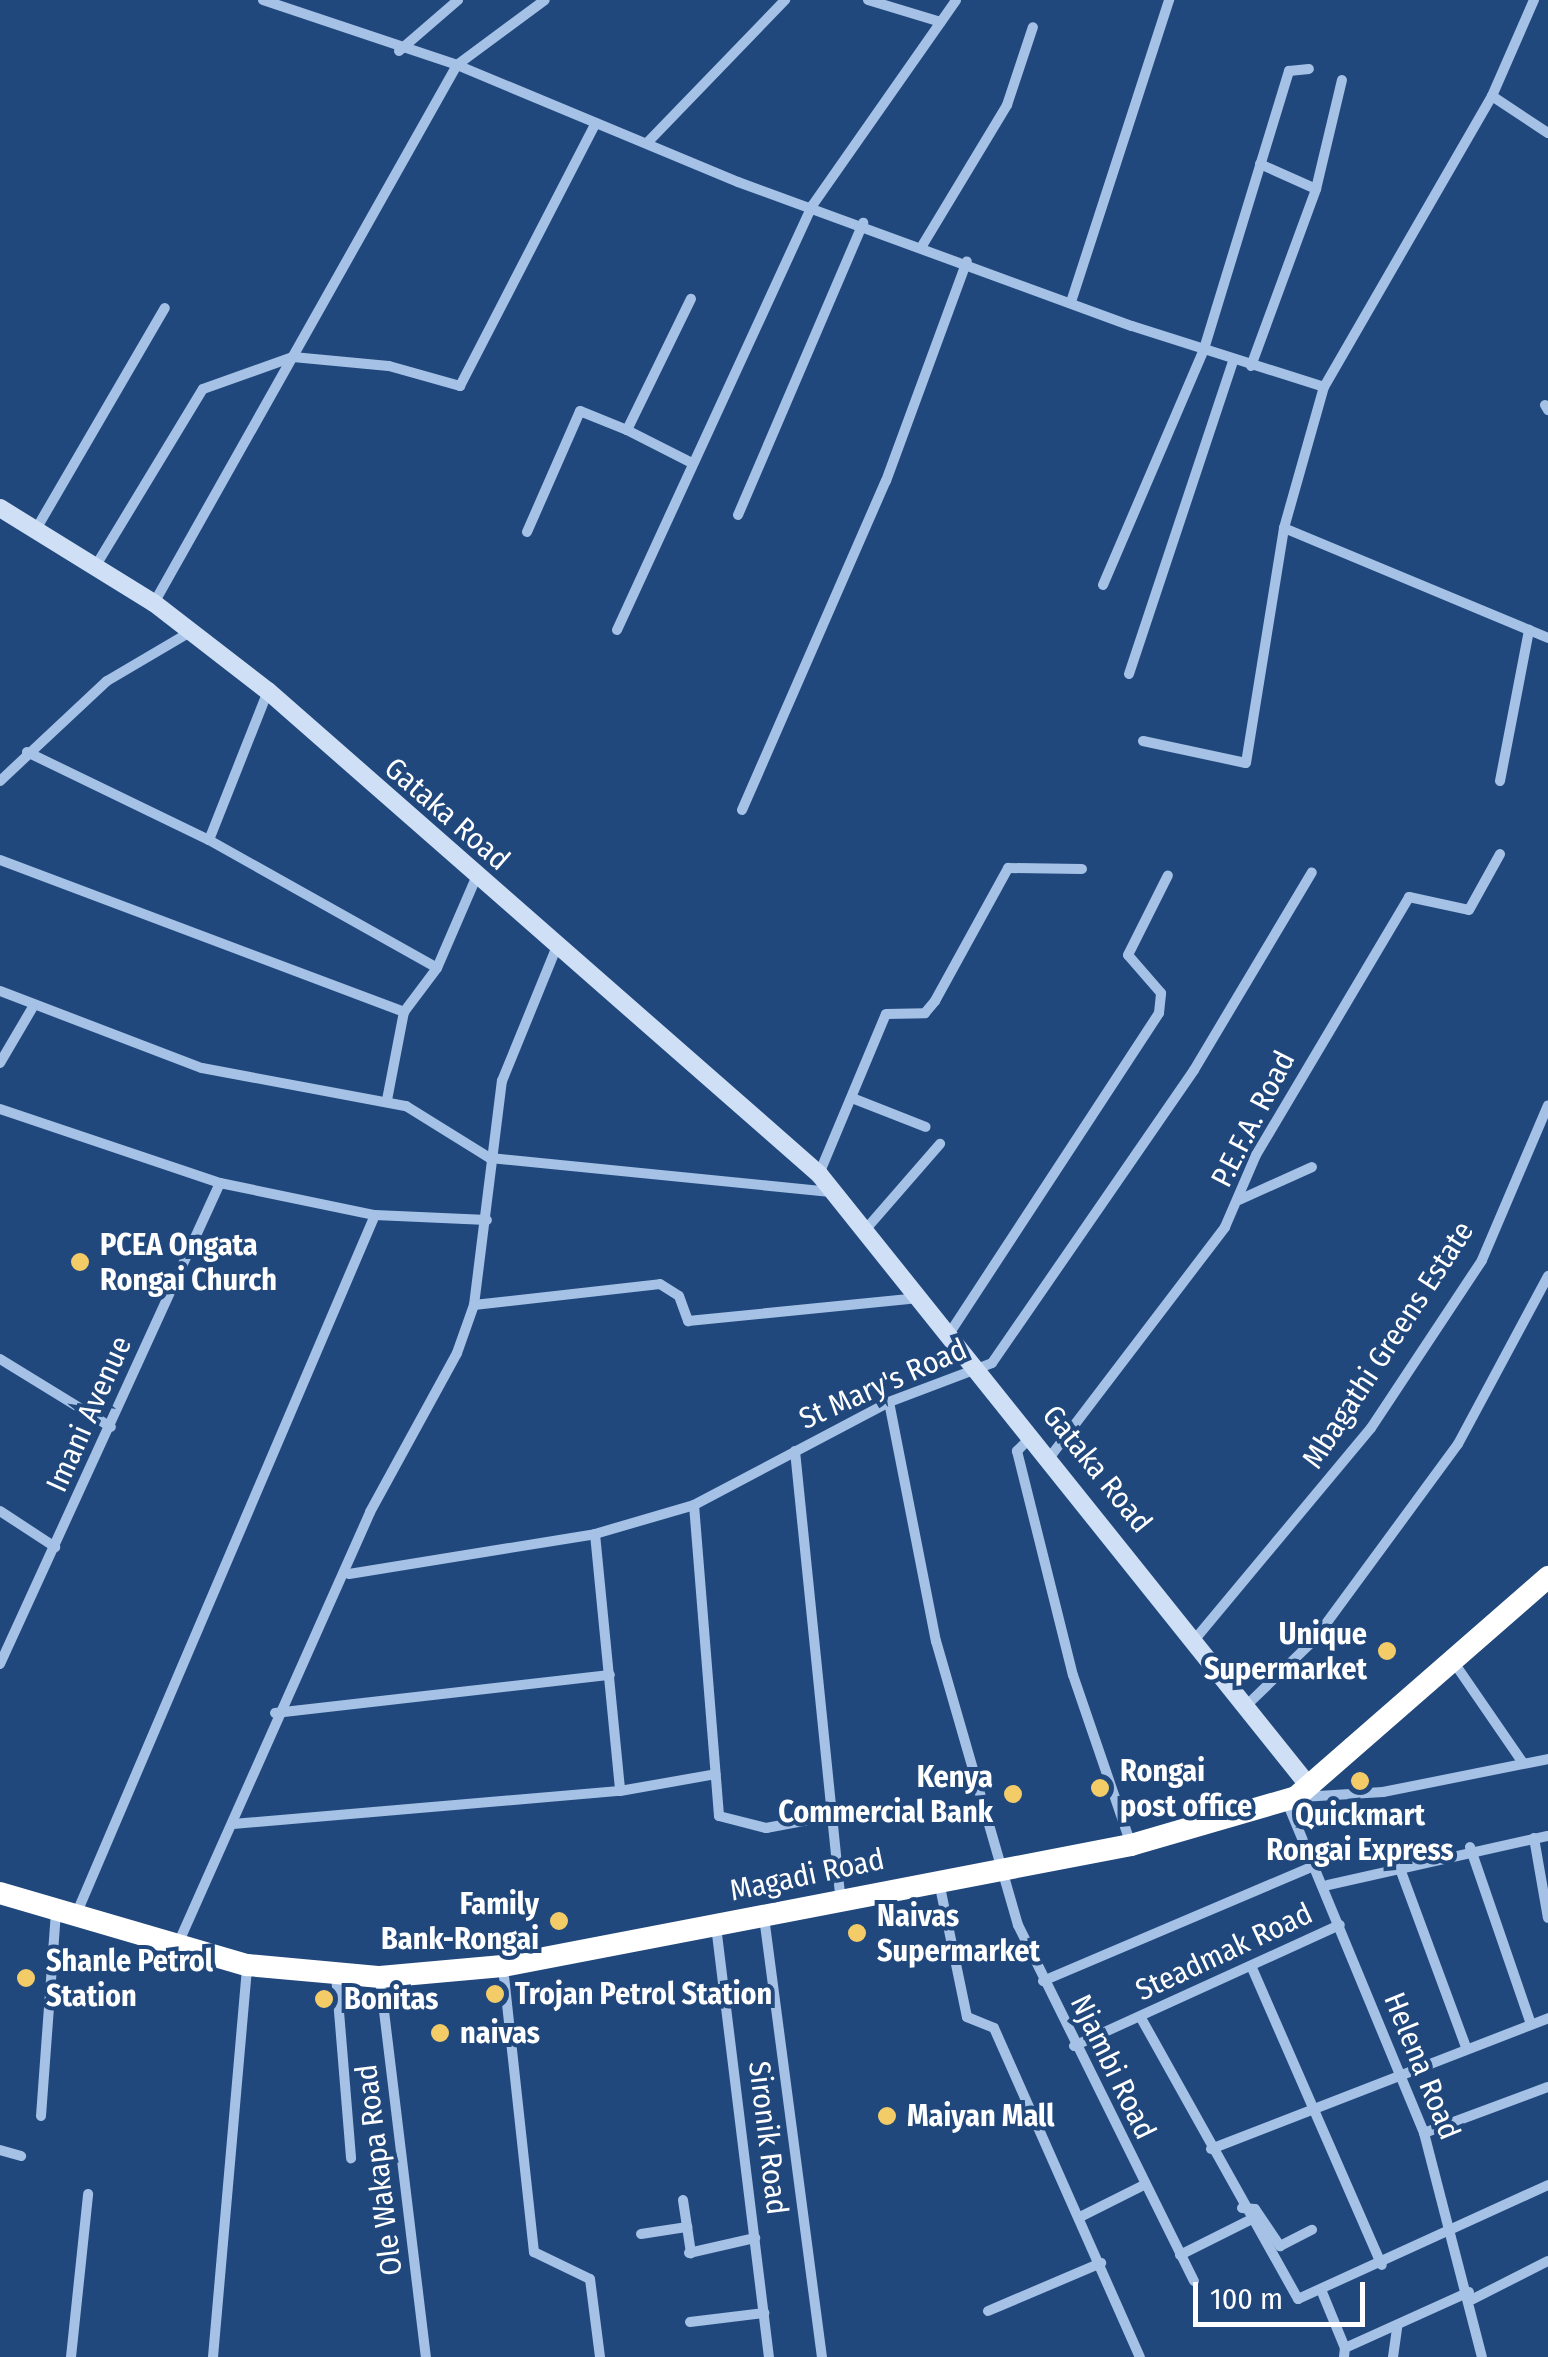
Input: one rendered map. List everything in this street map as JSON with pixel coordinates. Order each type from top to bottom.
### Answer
[{"type":"highway","name":"Magadi Road","points":[[0,1893],[247,1964],[380,1977],[503,1966],[840,1897],[1131,1845],[1297,1795],[1455,1664],[1548,1577]]},
{"type":"street","points":[[263,0],[399,51],[457,65],[596,123],[1071,302],[1251,366],[1324,387]]},
{"type":"street","points":[[399,51],[458,0]]},
{"type":"street","points":[[154,603],[457,65],[545,0]]},
{"type":"street","points":[[646,142],[784,0]]},
{"type":"street","points":[[868,0],[941,22]]},
{"type":"street","points":[[617,630],[690,462],[812,206],[956,0]]},
{"type":"street","points":[[1071,302],[1169,0]]},
{"type":"street","points":[[1143,741],[1246,763],[1284,528],[1324,387],[1492,96],[1534,0]]},
{"type":"street","points":[[922,246],[1007,106],[1033,27]]},
{"type":"street","points":[[1103,586],[1204,350],[1291,68],[1309,70]]},
{"type":"street","points":[[1251,366],[1316,189],[1342,80]]},
{"type":"street","points":[[1492,96],[1548,133]]},
{"type":"street","points":[[95,567],[188,404],[234,375],[293,358],[368,362],[460,386],[596,123]]},
{"type":"street","points":[[1260,164],[1316,189]]},
{"type":"street","points":[[738,515],[863,223]]},
{"type":"street","points":[[742,810],[892,464],[967,261]]},
{"type":"street","points":[[626,430],[692,298]]},
{"type":"street","points":[[35,532],[165,308]]},
{"type":"street","points":[[1129,674],[1234,359]]},
{"type":"street","points":[[527,532],[580,411],[690,462]]},
{"type":"street","name":"Gataka Road","points":[[0,508],[154,603],[268,691],[476,878],[558,943],[818,1174],[925,1298],[1249,1703],[1297,1795]]},
{"type":"street","points":[[1284,528],[1548,638]]},
{"type":"street","points":[[1500,780],[1529,630]]},
{"type":"street","points":[[0,781],[26,752],[106,681],[192,631]]},
{"type":"street","points":[[210,840],[268,691]]},
{"type":"street","points":[[26,752],[210,840],[437,968]]},
{"type":"street","name":"P.E.F.A. Road","points":[[1050,1457],[1238,1201],[1409,896],[1468,910],[1500,854]]},
{"type":"street","points":[[0,860],[404,1012]]},
{"type":"street","points":[[818,1174],[886,1014],[924,1012],[935,1001],[1008,868],[1082,870]]},
{"type":"street","name":"St Mary's Road","points":[[349,1574],[595,1534],[694,1506],[890,1402],[977,1367],[1018,1334],[1194,1070],[1312,872]]},
{"type":"street","points":[[951,1330],[1159,1013],[1161,994],[1128,956],[1168,875]]},
{"type":"street","points":[[387,1100],[404,1012],[437,968],[476,878]]},
{"type":"street","points":[[177,1946],[232,1824],[275,1713],[349,1574],[474,1305],[490,1158],[517,1034],[558,943]]},
{"type":"street","points":[[0,991],[202,1068],[387,1100],[490,1158],[834,1192]]},
{"type":"street","points":[[0,1062],[34,1005]]},
{"type":"street","points":[[852,1098],[926,1127]]},
{"type":"street","name":"Mbagathi Greens Estate","points":[[1196,1638],[1350,1455],[1461,1292],[1548,1105]]},
{"type":"street","points":[[0,1109],[220,1183],[375,1215],[486,1220]]},
{"type":"street","points":[[866,1229],[940,1144]]},
{"type":"street","points":[[1238,1201],[1312,1167]]},
{"type":"street","name":"Imani Avenue","points":[[0,1664],[5,1634],[55,1548],[220,1183]]},
{"type":"street","points":[[40,2116],[66,1914],[375,1215]]},
{"type":"street","points":[[1249,1703],[1314,1640],[1458,1444],[1548,1276]]},
{"type":"street","points":[[474,1305],[660,1284],[679,1296],[688,1321],[925,1298]]},
{"type":"street","points":[[0,1359],[111,1426]]},
{"type":"street","name":"Njambi Road","points":[[890,1402],[936,1641],[999,1869],[1043,1981],[1194,2281]]},
{"type":"street","points":[[1036,1435],[1017,1451],[1073,1675],[1131,1845]]},
{"type":"street","points":[[795,1451],[840,1897]]},
{"type":"street","points":[[694,1506],[723,1823],[766,1828],[830,1816]]},
{"type":"street","points":[[0,1511],[55,1548]]},
{"type":"street","points":[[595,1534],[620,1792]]},
{"type":"street","points":[[1455,1664],[1523,1763]]},
{"type":"street","points":[[275,1713],[610,1674]]},
{"type":"street","points":[[1297,1795],[1383,1792],[1548,1758]]},
{"type":"street","points":[[232,1824],[620,1792],[716,1774]]},
{"type":"street","name":"Helena Road","points":[[1297,1795],[1340,1925],[1424,2133],[1455,2230],[1482,2357]]},
{"type":"street","points":[[1328,1886],[1470,1847],[1548,1836]]},
{"type":"street","points":[[1534,1838],[1548,1918]]},
{"type":"street","points":[[1470,1847],[1532,2024]]},
{"type":"street","points":[[1043,1981],[1318,1864]]},
{"type":"street","points":[[1399,1866],[1466,2047]]},
{"type":"street","points":[[939,1880],[967,2017],[994,2028],[1082,2216],[1140,2357]]},
{"type":"street","points":[[764,1914],[822,2357]]},
{"type":"street","name":"Sironik Road","points":[[716,1925],[769,2357]]},
{"type":"street","name":"Steadmak Road","points":[[1074,2046],[1340,1925]]},
{"type":"street","points":[[213,2357],[247,1964]]},
{"type":"street","points":[[503,1966],[534,2252],[590,2280],[600,2357]]},
{"type":"street","points":[[1252,1968],[1306,2105],[1382,2265]]},
{"type":"street","points":[[336,1975],[351,2158]]},
{"type":"street","name":"Ole Wakapa Road","points":[[380,1977],[426,2357]]},
{"type":"street","name":"Njambi Road","points":[[1141,2018],[1248,2221],[1298,2299],[1322,2292]]},
{"type":"street","points":[[1212,2150],[1306,2105],[1548,2018]]},
{"type":"street","points":[[1424,2133],[1548,2087]]},
{"type":"street","points":[[0,2150],[22,2156]]},
{"type":"street","points":[[1082,2216],[1144,2185]]},
{"type":"street","points":[[1548,2185],[1322,2292],[1344,2352],[1548,2262]]},
{"type":"street","points":[[71,2357],[88,2194]]},
{"type":"street","points":[[683,2200],[690,2253],[755,2238]]},
{"type":"street","points":[[1242,2208],[1255,2209],[1275,2244],[1312,2230]]},
{"type":"street","points":[[1180,2255],[1248,2221]]},
{"type":"street","points":[[641,2234],[687,2228]]},
{"type":"street","points":[[988,2311],[1101,2263]]},
{"type":"street","points":[[690,2322],[764,2313]]},
{"type":"street","points":[[1394,2357],[1397,2327]]},
{"type":"place","name":"PCEA Ongata Rongai Church","points":[[80,1262]]},
{"type":"place","name":"Unique Supermarket","points":[[1387,1651]]},
{"type":"place","name":"Quickmart Rongai Express","points":[[1360,1781]]},
{"type":"place","name":"Rongai post office","points":[[1100,1788]]},
{"type":"place","name":"Kenya Commercial Bank","points":[[1013,1794]]},
{"type":"place","name":"Family Bank-Rongai","points":[[559,1921]]},
{"type":"place","name":"Naivas Supermarket","points":[[857,1933]]},
{"type":"place","name":"Shanle Petrol Station","points":[[26,1978]]},
{"type":"place","name":"Trojan Petrol Station","points":[[495,1994]]},
{"type":"place","name":"Bonitas","points":[[324,1999]]},
{"type":"place","name":"naivas","points":[[440,2033]]},
{"type":"place","name":"Maiyan Mall","points":[[887,2116]]}]
